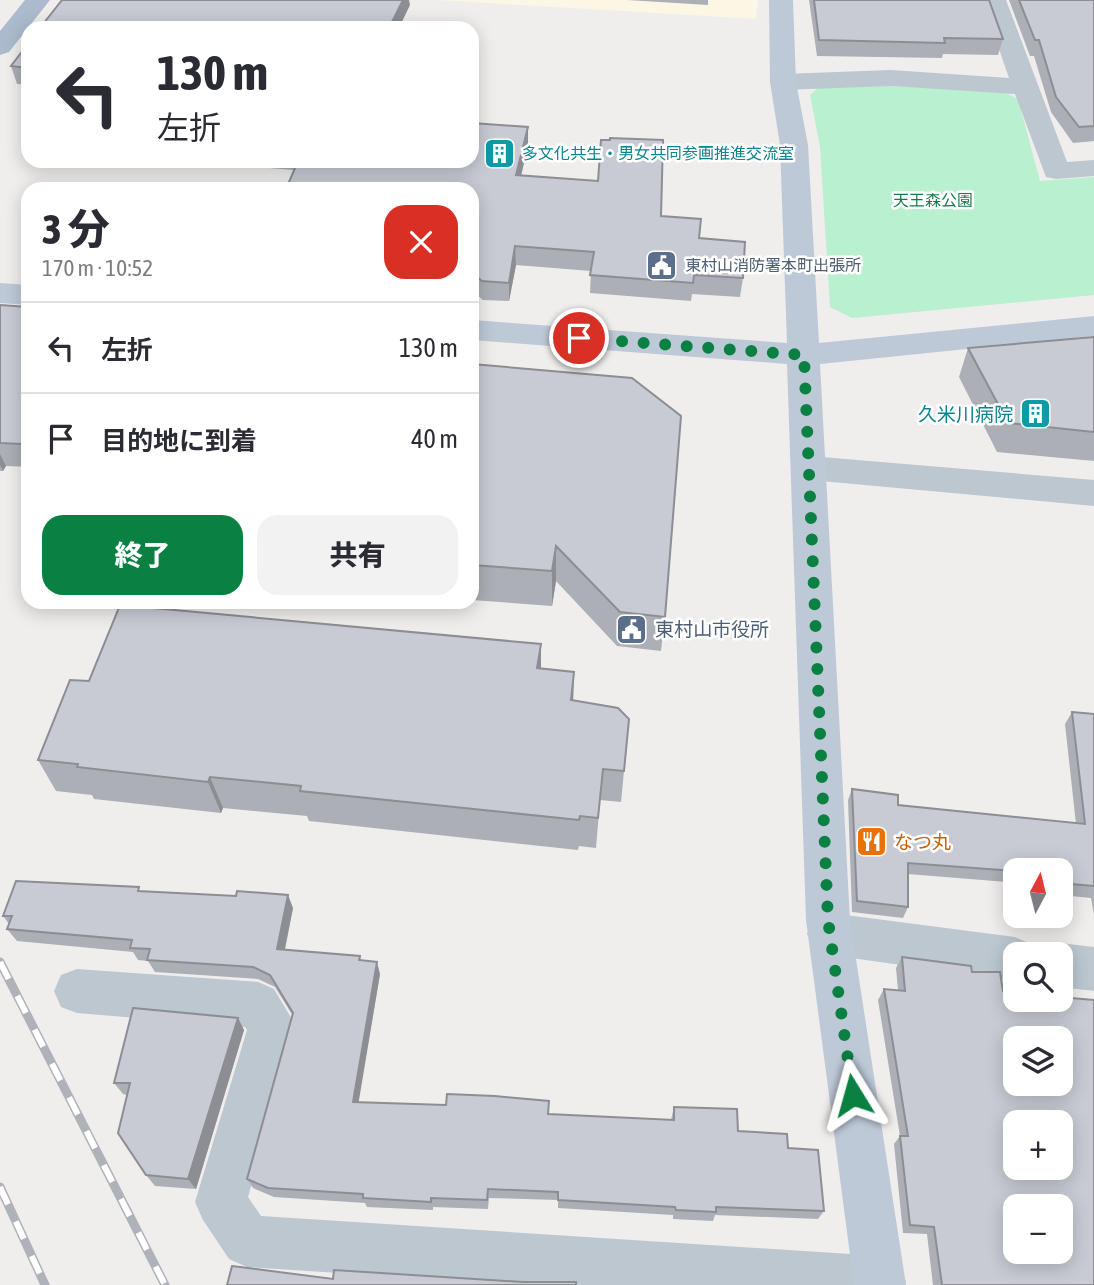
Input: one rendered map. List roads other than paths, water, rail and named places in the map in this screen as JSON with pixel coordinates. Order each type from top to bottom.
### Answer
[{"type":"main road","points":[[0,47],[38,0]]},
{"type":"street","points":[[77,991],[258,1005],[272,1026],[221,1202],[247,1241],[880,1284],[830,934],[794,145],[783,82],[781,0]]},
{"type":"street","points":[[994,0],[1056,172],[1094,168]]},
{"type":"street","points":[[783,82],[891,78],[1027,87]]},
{"type":"street","points":[[0,293],[21,294]]},
{"type":"street","points":[[479,331],[804,355],[1094,326]]},
{"type":"street","points":[[810,468],[1094,493]]},
{"type":"street","points":[[830,934],[1003,957]]},
{"type":"street","points":[[1073,967],[1094,969]]},
{"type":"railway","points":[[0,962],[165,1285]]},
{"type":"railway","points":[[0,1187],[45,1285]]},
{"type":"place","name":"多文化共生・男女共同参画推進交流室","points":[[499,153]]},
{"type":"place","name":"東村山消防署本町出張所","points":[[662,265]]},
{"type":"place","name":"久米川病院","points":[[1036,414]]},
{"type":"place","name":"東村山市役所","points":[[632,629]]},
{"type":"place","name":"なつ丸","points":[[871,842]]},
{"type":"park label","name":"天王森公園","points":[[933,200]]}]
